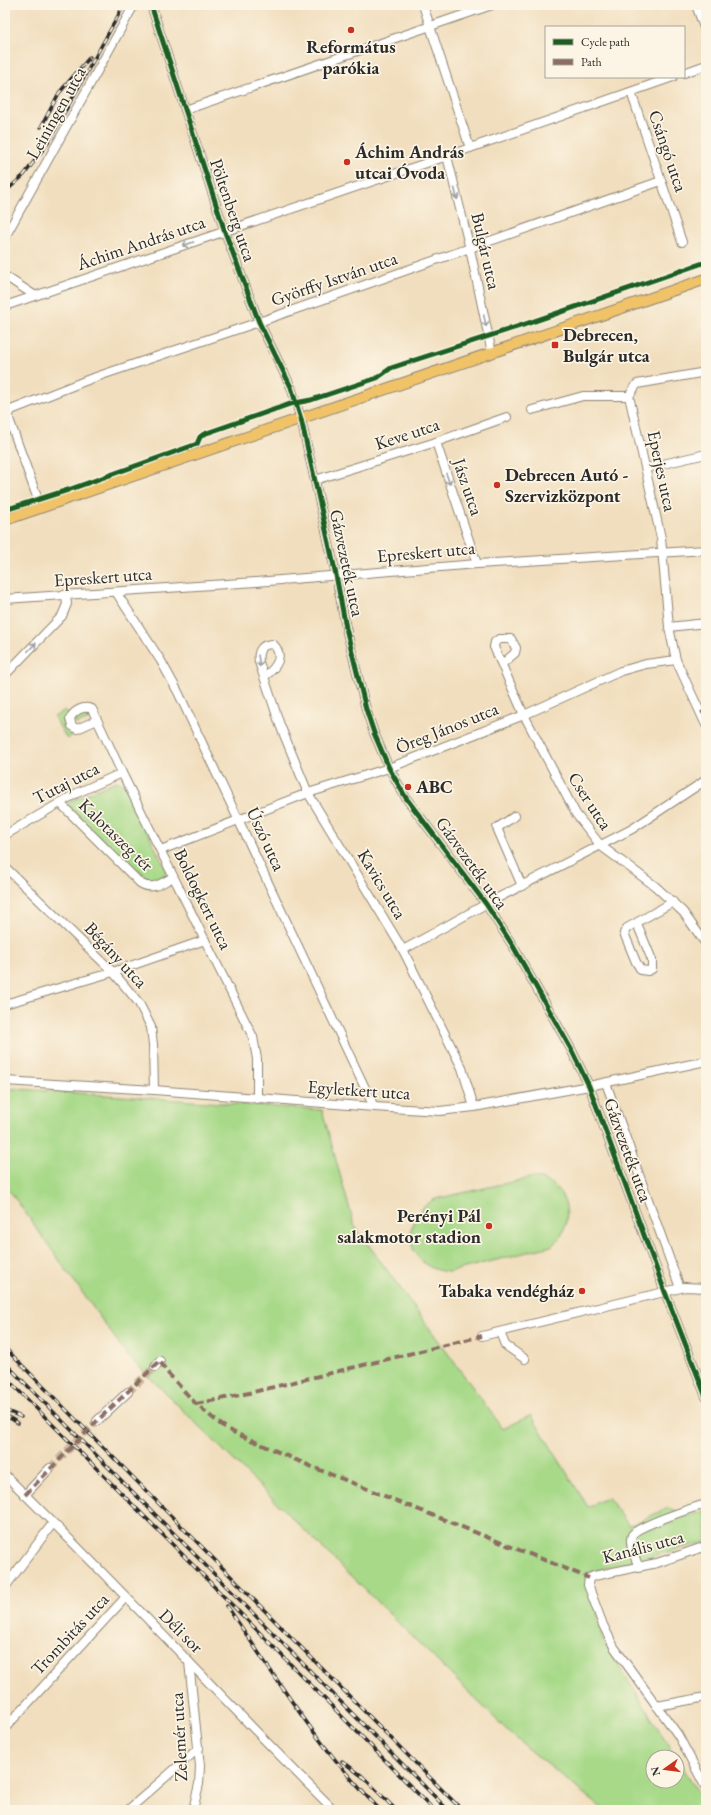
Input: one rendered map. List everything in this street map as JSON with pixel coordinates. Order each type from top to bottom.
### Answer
[{"type":"main road","points":[[5,520],[706,279]]},
{"type":"street","name":"Leiningen utca","points":[[5,237],[134,5]]},
{"type":"street","name":"Pöltenberg utca","points":[[150,5],[225,232],[259,322],[291,387],[301,419]]},
{"type":"street","points":[[423,5],[470,148]]},
{"type":"street","points":[[185,110],[492,5]]},
{"type":"street","points":[[696,5],[706,34]]},
{"type":"street","points":[[685,73],[706,65]]},
{"type":"street","name":"Áchim András utca","points":[[5,306],[447,156],[670,78]]},
{"type":"street","name":"Csángó utca","points":[[631,92],[682,242]]},
{"type":"street","name":"Bulgár utca","points":[[447,156],[470,249],[492,353]]},
{"type":"street","name":"Györffy István utca","points":[[36,494],[9,420],[11,410],[90,379],[470,249],[660,181]]},
{"type":"street","points":[[5,276],[34,296]]},
{"type":"street","points":[[532,410],[583,396],[629,396],[637,384],[706,372]]},
{"type":"street","name":"Eperjes utca","points":[[629,396],[661,538],[661,553],[669,627],[676,660],[703,712],[706,725]]},
{"type":"street","name":"Keve utca","points":[[315,480],[436,442],[507,417]]},
{"type":"street","name":"Gázvezeték utca","points":[[301,419],[336,575],[346,628],[366,709],[389,768],[406,798],[486,904],[513,946],[568,1042],[589,1086],[665,1292],[706,1397]]},
{"type":"street","name":"Jász utca","points":[[436,442],[477,564]]},
{"type":"street","points":[[646,468],[706,454]]},
{"type":"street","name":"Epreskert utca","points":[[5,599],[66,596],[477,564],[706,550]]},
{"type":"street","name":"Úszó utca","points":[[116,592],[161,661],[178,692],[374,1108]]},
{"type":"street","points":[[5,676],[62,616],[67,604],[66,596]]},
{"type":"street","points":[[669,627],[706,623]]},
{"type":"street","name":"Öreg János utca","points":[[161,850],[308,793],[389,768],[524,715],[634,666],[676,660]]},
{"type":"street","name":"Cser utca","points":[[502,664],[524,715],[576,814],[601,846],[673,902],[692,922],[706,944]]},
{"type":"street","name":"Kavics utca","points":[[265,676],[280,725],[308,793],[403,950],[462,1068],[474,1107]]},
{"type":"street","name":"Boldogkert utca","points":[[97,720],[255,1043],[258,1059],[257,1099]]},
{"type":"street","name":"Tutaj utca","points":[[5,835],[60,803],[100,782],[122,773]]},
{"type":"street","points":[[403,950],[486,904],[632,829],[706,780]]},
{"type":"street","name":"Kalotaszeg tér","points":[[60,803],[140,883],[147,887],[155,886],[173,877]]},
{"type":"street","points":[[515,816],[497,828],[522,886]]},
{"type":"street","name":"Bégány utca","points":[[5,867],[113,972],[139,1003],[151,1027],[154,1090]]},
{"type":"street","points":[[638,926],[652,960],[652,969],[648,971],[642,970],[636,962],[624,933],[627,928],[673,902]]},
{"type":"street","points":[[5,1004],[113,972],[205,940]]},
{"type":"street","name":"Egyletkert utca","points":[[5,1081],[154,1090],[374,1108],[440,1111],[474,1107],[589,1086],[706,1061]]},
{"type":"street","points":[[606,1082],[680,1288]]},
{"type":"street","points":[[482,1336],[680,1288],[706,1288]]},
{"type":"street","points":[[500,1332],[505,1345],[525,1359]]},
{"type":"street","points":[[97,1421],[128,1392]]},
{"type":"street","points":[[25,1495],[50,1468]]},
{"type":"street","name":"Déli sor","points":[[5,1475],[190,1662],[268,1745],[334,1810]]},
{"type":"street","points":[[639,1568],[631,1542],[634,1532],[645,1526],[705,1504]]},
{"type":"street","points":[[5,1587],[53,1523]]},
{"type":"street","name":"Kanális utca","points":[[657,1706],[614,1647],[603,1625],[590,1592],[588,1585],[589,1578],[639,1568],[706,1546]]},
{"type":"street","name":"Trombitás utca","points":[[5,1728],[125,1598]]},
{"type":"street","name":"Zelemér utca","points":[[190,1662],[199,1748],[199,1784],[193,1810]]},
{"type":"street","points":[[706,1696],[657,1706],[678,1735],[706,1788]]},
{"type":"street","points":[[128,1810],[199,1748]]},
{"type":"green space","points":[[65,710],[69,714],[67,722],[72,736],[67,739],[54,717]]},
{"type":"green space","points":[[83,711],[89,712],[92,718],[76,724],[74,717]]},
{"type":"green space","points":[[116,781],[120,782],[126,788],[168,874],[164,881],[146,884],[66,805],[69,802]]},
{"type":"green space","points":[[5,1088],[322,1110],[354,1225],[503,1429],[531,1415],[588,1507],[608,1497],[629,1526],[668,1508],[690,1516],[706,1510],[706,1542],[590,1572],[602,1639],[671,1749],[645,1749],[645,1789],[685,1789],[685,1771],[706,1804],[706,1810],[604,1810],[513,1736],[127,1355],[12,1194],[5,1187]]},
{"type":"green space","name":"Perényi Pál salakmotor stadion","points":[[530,1178],[543,1180],[553,1185],[561,1194],[565,1204],[567,1215],[565,1226],[560,1237],[551,1246],[449,1272],[434,1269],[423,1262],[415,1253],[411,1242],[411,1231],[415,1219],[423,1208],[435,1199]]},
{"type":"tunnel","points":[[128,1392],[155,1367]]},
{"type":"tunnel","points":[[50,1468],[97,1421]]},
{"type":"railway","points":[[5,192],[24,175],[47,144],[124,5]]},
{"type":"railway","points":[[41,127],[59,93],[90,57]]},
{"type":"railway","points":[[5,1348],[462,1810]]},
{"type":"railway","points":[[5,1363],[448,1810]]},
{"type":"railway","points":[[5,1377],[434,1810]]},
{"type":"railway","points":[[5,1410],[21,1417]]},
{"type":"railway","points":[[5,1415],[18,1423]]},
{"type":"railway","points":[[227,1606],[318,1738],[358,1787],[380,1810]]},
{"type":"railway","points":[[342,1761],[362,1776],[396,1810]]},
{"type":"marked path","points":[[701,713],[706,711]]},
{"type":"marked path","points":[[196,1404],[249,1393],[482,1336]]},
{"type":"marked path","points":[[25,1495],[97,1421],[160,1361],[166,1371],[196,1404],[220,1424],[233,1432],[310,1466],[589,1578]]},
{"type":"cycle path","points":[[151,5],[225,232],[259,322],[291,387],[301,419],[336,575],[346,628],[366,709],[374,733],[389,768],[406,798],[486,904],[513,946],[571,1049],[589,1086],[665,1292],[706,1397]]},
{"type":"cycle path","points":[[5,510],[68,490],[197,444],[200,437],[204,434],[290,404],[311,400],[377,378],[391,368],[523,325],[706,262]]},
{"type":"place","name":"Református parókia","points":[[351,30]]},
{"type":"place","name":"Áchim András utcai Óvoda","points":[[347,162]]},
{"type":"place","name":"Debrecen, Bulgár utca","points":[[555,345]]},
{"type":"place","name":"Debrecen Autó - Szervizközpont","points":[[497,485]]},
{"type":"place","name":"ABC","points":[[408,787]]},
{"type":"place","name":"Perényi Pál salakmotor stadion","points":[[489,1226]]},
{"type":"place","name":"Tabaka vendégház","points":[[582,1291]]}]
